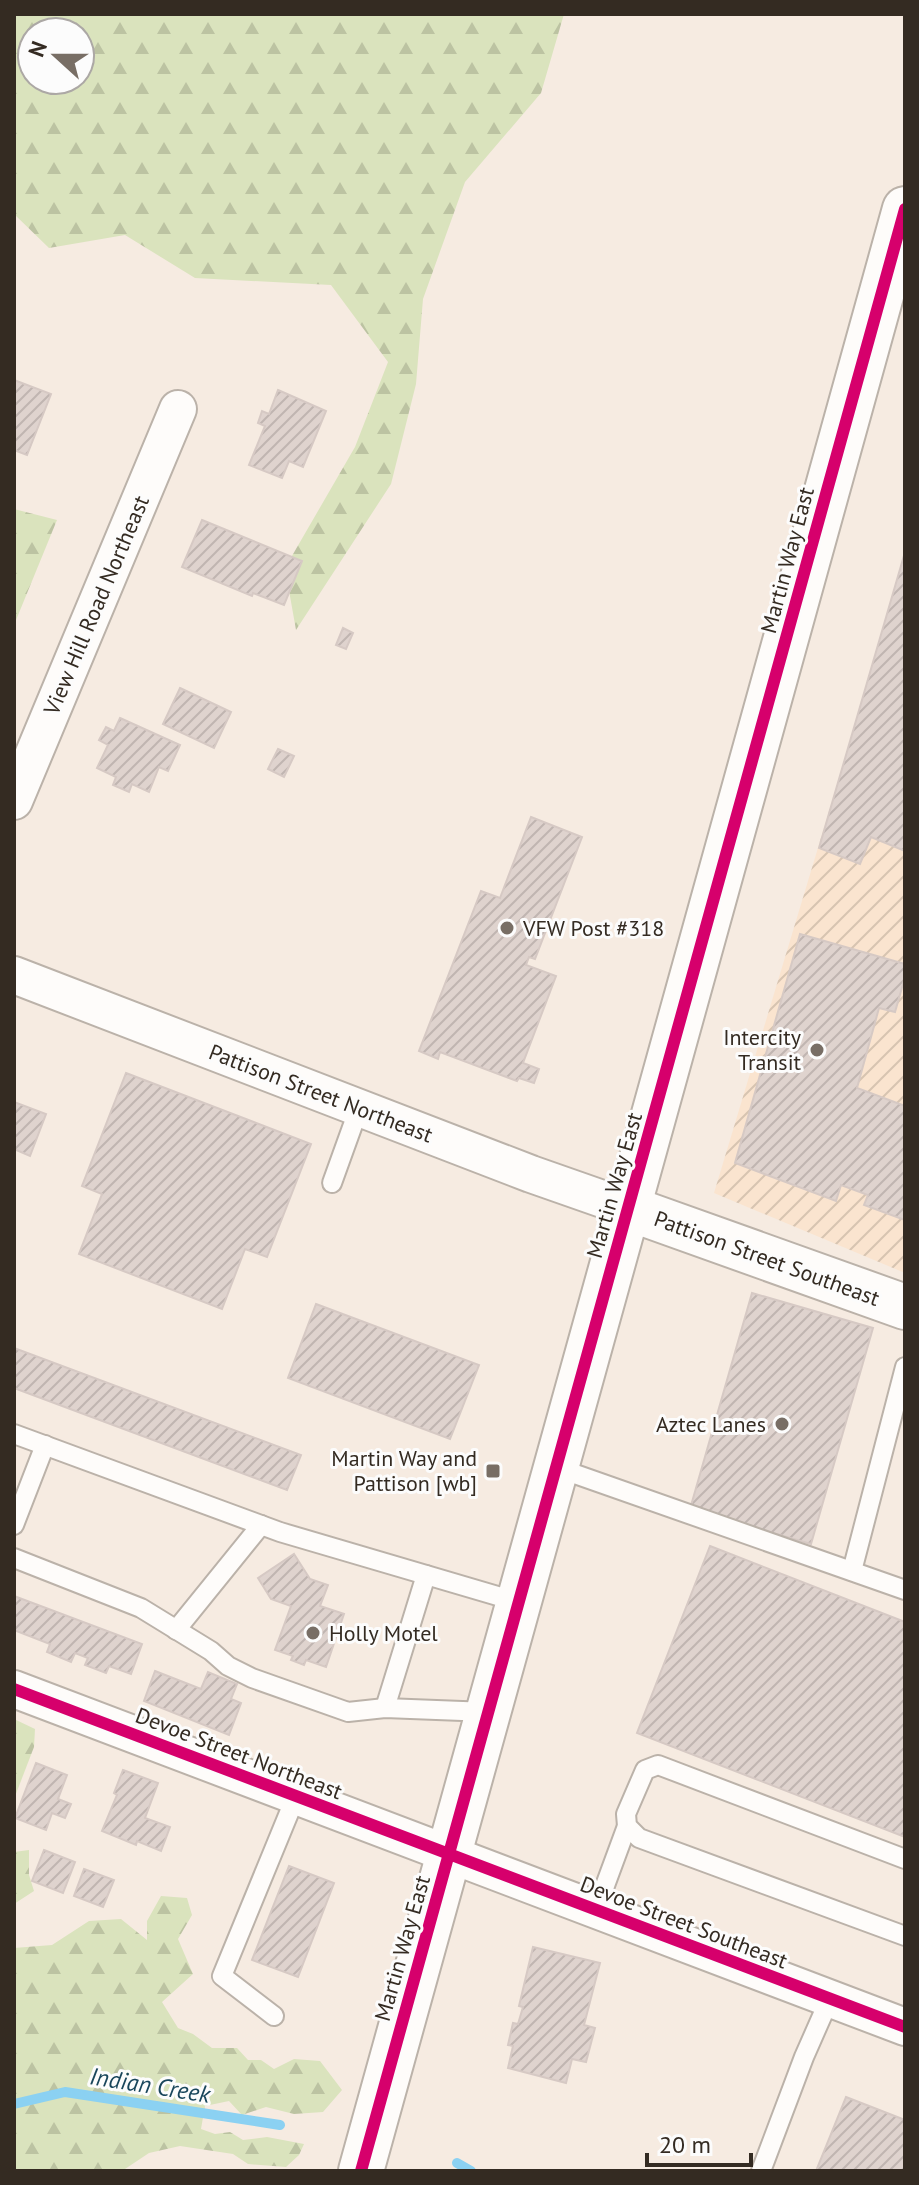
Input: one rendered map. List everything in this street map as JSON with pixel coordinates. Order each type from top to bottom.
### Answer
[{"type":"main road","name":"Martin Way East","points":[[361,2171],[905,209]]},
{"type":"main road","name":"Pattison Street Southeast","points":[[628,1208],[905,1307]]},
{"type":"street","name":"View Hill Road Northeast","points":[[14,801],[178,409]]},
{"type":"street","name":"Pattison Street Northeast","points":[[14,975],[628,1208]]},
{"type":"street","name":"Devoe Street Northeast","points":[[14,1689],[450,1854]]},
{"type":"street","name":"Devoe Street Southeast","points":[[450,1854],[905,2027]]},
{"type":"lane","points":[[332,1183],[359,1108]]},
{"type":"lane","points":[[852,1571],[905,1367]]},
{"type":"lane","points":[[14,1434],[261,1525],[518,1602]]},
{"type":"lane","points":[[14,1525],[45,1445]]},
{"type":"lane","points":[[555,1467],[905,1590]]},
{"type":"lane","points":[[176,1630],[261,1525]]},
{"type":"lane","points":[[14,1558],[141,1608],[211,1651],[228,1666],[252,1678],[348,1712],[385,1708],[488,1712]]},
{"type":"lane","points":[[385,1708],[426,1575]]},
{"type":"lane","points":[[596,1910],[627,1826],[626,1814],[645,1770],[658,1765],[905,1859]]},
{"type":"lane","points":[[274,2016],[222,1976],[296,1796]]},
{"type":"lane","points":[[627,1826],[639,1838],[905,1936]]},
{"type":"lane","points":[[761,2171],[830,1998]]},
{"type":"shaded area","points":[[905,559],[905,1273],[714,1193]]},
{"type":"green space","points":[[14,14],[564,14],[541,93],[465,182],[423,299],[416,384],[391,484],[296,630],[285,568],[355,447],[388,362],[331,285],[195,278],[125,235],[49,248],[14,214]]},
{"type":"green space","points":[[14,509],[57,520],[14,625]]},
{"type":"green space","points":[[14,1719],[35,1729],[34,1747],[14,1799]]},
{"type":"green space","points":[[29,1850],[29,1875],[34,1891],[14,1904],[14,1852]]},
{"type":"green space","points":[[161,1896],[187,1898],[192,1915],[178,1939],[193,1974],[162,2002],[178,2028],[193,2034],[212,2048],[237,2048],[248,2060],[261,2060],[274,2069],[294,2059],[320,2061],[342,2090],[323,2112],[294,2114],[266,2107],[242,2115],[229,2101],[205,2106],[201,2129],[215,2134],[230,2132],[243,2140],[267,2137],[304,2144],[299,2155],[286,2167],[248,2164],[233,2154],[180,2146],[149,2153],[122,2171],[14,2171],[14,1948],[52,1945],[89,1921],[121,1919],[147,1940],[147,1921]]},
{"type":"building","points":[[14,380],[51,394],[27,455],[14,450]]},
{"type":"building","points":[[278,390],[326,411],[303,467],[289,461],[282,478],[249,465],[265,426],[258,423],[262,411],[269,414]]},
{"type":"building","points":[[202,520],[302,561],[284,605],[253,593],[252,596],[182,567]]},
{"type":"building","points":[[905,552],[905,851],[871,837],[860,864],[819,848]]},
{"type":"building","points":[[343,628],[353,633],[346,649],[336,645]]},
{"type":"building","points":[[180,688],[231,712],[214,748],[163,724]]},
{"type":"building","points":[[120,718],[180,745],[168,771],[159,767],[149,792],[132,784],[129,792],[113,785],[116,777],[97,768],[108,745],[99,740],[106,727],[114,731]]},
{"type":"building","points":[[278,749],[294,756],[284,777],[268,769]]},
{"type":"building","name":"VFW Post #318","points":[[531,817],[582,837],[535,959],[529,957],[526,965],[556,976],[523,1063],[539,1069],[534,1083],[519,1078],[517,1081],[440,1052],[438,1059],[419,1051],[481,891],[500,898]]},
{"type":"building","name":"Intercity Transit","points":[[800,934],[905,964],[905,977],[895,1012],[879,1008],[857,1088],[905,1106],[905,1220],[864,1205],[868,1195],[841,1185],[836,1201],[735,1163]]},
{"type":"building","points":[[126,1073],[311,1144],[267,1257],[245,1249],[222,1309],[79,1254],[102,1194],[82,1186]]},
{"type":"building","points":[[14,1102],[46,1114],[30,1156],[14,1149]]},
{"type":"building","points":[[752,1293],[873,1328],[811,1544],[690,1509]]},
{"type":"building","points":[[316,1304],[479,1365],[450,1439],[288,1378]]},
{"type":"building","points":[[14,1348],[301,1455],[287,1490],[14,1388]]},
{"type":"building","points":[[710,1546],[905,1622],[905,1837],[637,1733]]},
{"type":"building","points":[[294,1554],[310,1579],[328,1585],[320,1606],[344,1614],[326,1667],[306,1660],[304,1665],[291,1660],[293,1656],[275,1650],[291,1606],[271,1599],[258,1578]]},
{"type":"building","points":[[14,1596],[142,1644],[131,1674],[109,1666],[106,1673],[85,1665],[88,1658],[75,1653],[71,1662],[47,1652],[50,1644],[14,1630]]},
{"type":"building","points":[[155,1671],[201,1689],[208,1672],[237,1684],[231,1699],[241,1703],[229,1735],[144,1701]]},
{"type":"building","points":[[36,1763],[67,1775],[58,1799],[71,1804],[65,1818],[52,1813],[46,1830],[15,1818]]},
{"type":"building","points":[[123,1770],[158,1783],[145,1818],[170,1827],[161,1851],[102,1831],[117,1795],[114,1793]]},
{"type":"building","points":[[44,1850],[75,1862],[63,1893],[32,1881]]},
{"type":"building","points":[[289,1866],[334,1883],[298,1977],[252,1960]]},
{"type":"building","points":[[84,1869],[114,1880],[103,1907],[74,1896]]},
{"type":"building","points":[[533,1947],[600,1963],[584,2025],[595,2028],[586,2062],[572,2059],[566,2083],[508,2068],[513,2046],[508,2045],[513,2023],[518,2024],[523,2007],[519,2006]]},
{"type":"building","points":[[846,2097],[905,2120],[905,2171],[816,2171]]},
{"type":"waterway","name":"Indian Creek","points":[[14,2104],[65,2092],[280,2125]]},
{"type":"waterway","name":"Indian Creek","points":[[457,2163],[471,2171]]},
{"type":"cycle path","points":[[361,2171],[905,209]]},
{"type":"cycle path","points":[[14,1689],[905,2027]]},
{"type":"place","name":"VFW Post #318","points":[[507,928]]},
{"type":"place","name":"Intercity Transit","points":[[817,1050]]},
{"type":"place","name":"Aztec Lanes","points":[[782,1424]]},
{"type":"place","name":"Martin Way and Pattison [wb]","points":[[493,1471]]},
{"type":"place","name":"Holly Motel","points":[[313,1633]]}]
